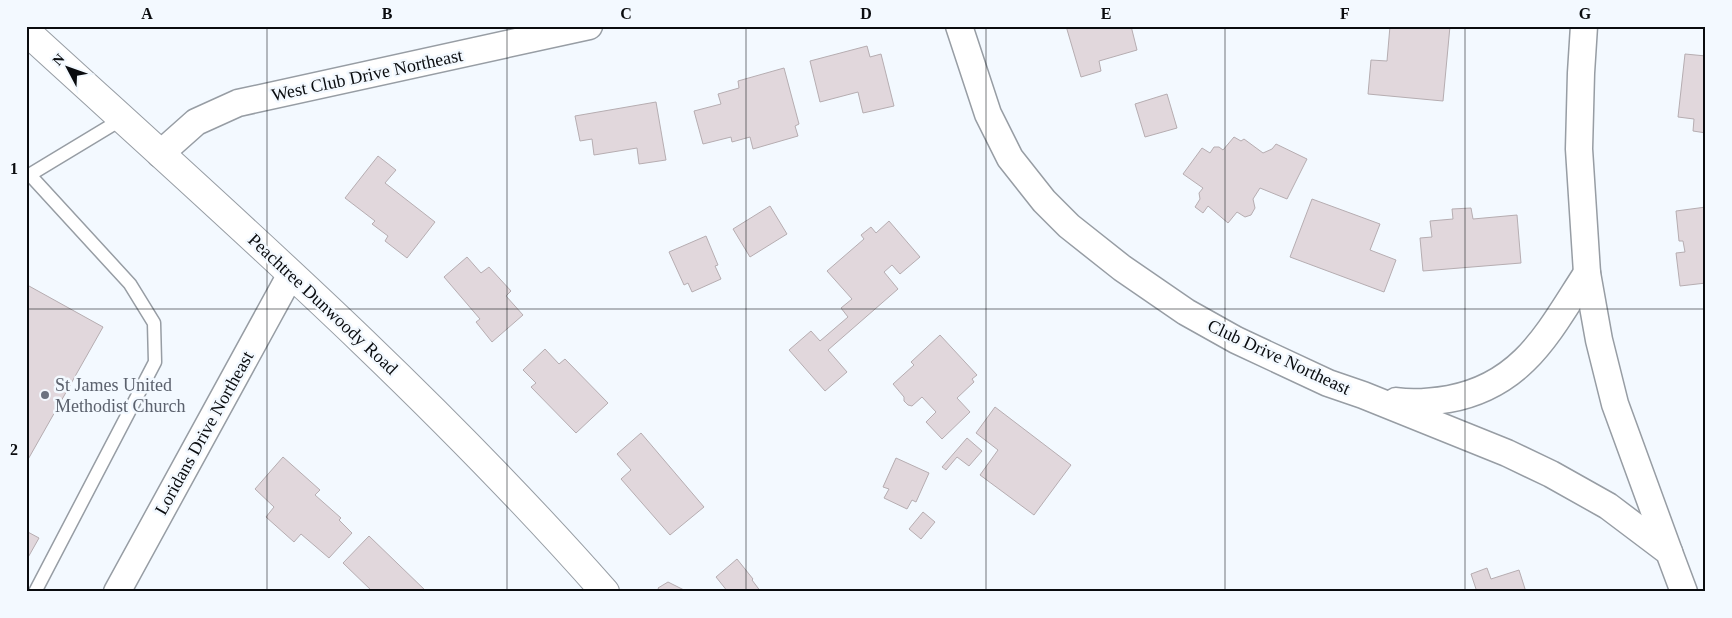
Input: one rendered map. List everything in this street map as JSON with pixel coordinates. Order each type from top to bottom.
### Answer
[{"type":"main road","name":"Peachtree Dunwoody Road","points":[[26,31],[291,274],[421,397],[546,525],[605,592]]},
{"type":"street","name":"West Club Drive Northeast","points":[[160,154],[196,122],[238,103],[589,26]]},
{"type":"street","name":"Club Drive Northeast","points":[[959,26],[988,114],[1010,158],[1044,201],[1069,226],[1122,268],[1186,312],[1236,340],[1328,383],[1363,395],[1507,453],[1551,474],[1608,506],[1669,552]]},
{"type":"street","points":[[1584,26],[1580,149],[1588,273],[1599,340],[1615,404],[1684,592]]},
{"type":"street","points":[[1363,395],[1402,402],[1430,403],[1467,396],[1494,384],[1517,368],[1538,348],[1588,273]]},
{"type":"street","name":"Loridans Drive Northeast","points":[[117,592],[291,274]]},
{"type":"lane","points":[[35,592],[155,362],[154,323],[130,284],[28,176],[122,118]]},
{"type":"building","points":[[1066,26],[1131,26],[1137,50],[1099,61],[1101,71],[1081,77]]},
{"type":"building","points":[[1390,26],[1450,26],[1443,101],[1368,94],[1371,60],[1387,61]]},
{"type":"building","points":[[867,46],[870,57],[881,54],[894,106],[863,113],[858,92],[820,102],[810,61]]},
{"type":"building","points":[[1685,54],[1706,56],[1706,133],[1693,131],[1694,119],[1678,117]]},
{"type":"building","points":[[784,68],[799,124],[795,126],[798,136],[753,149],[750,137],[732,142],[731,137],[703,144],[694,111],[721,104],[718,94],[739,88],[738,81]]},
{"type":"building","points":[[1167,94],[1177,128],[1145,137],[1135,104]]},
{"type":"building","points":[[656,102],[666,160],[639,164],[637,148],[594,155],[592,139],[580,141],[575,116]]},
{"type":"building","points":[[1234,137],[1241,141],[1244,139],[1263,153],[1272,149],[1276,144],[1307,159],[1287,199],[1260,188],[1253,199],[1255,208],[1251,215],[1245,217],[1237,212],[1228,223],[1208,206],[1203,213],[1195,207],[1200,199],[1199,193],[1203,188],[1183,174],[1202,148],[1210,153],[1214,147],[1219,147],[1223,150]]},
{"type":"building","points":[[378,156],[396,170],[385,183],[435,222],[407,258],[385,241],[388,236],[372,224],[375,221],[345,198]]},
{"type":"building","points":[[1312,199],[1380,224],[1370,250],[1396,260],[1384,292],[1290,257]]},
{"type":"building","points":[[770,206],[787,234],[750,257],[733,229]]},
{"type":"building","points":[[1706,207],[1706,283],[1680,286],[1676,253],[1685,252],[1683,241],[1679,241],[1676,211]]},
{"type":"building","points":[[1471,208],[1473,219],[1517,215],[1521,263],[1423,271],[1420,238],[1432,237],[1430,221],[1453,219],[1452,209]]},
{"type":"building","points":[[889,221],[920,257],[900,274],[892,265],[884,272],[898,289],[828,350],[847,372],[825,391],[789,350],[811,331],[820,341],[848,317],[841,308],[852,299],[827,271],[864,239],[861,235],[871,227],[876,233]]},
{"type":"building","points":[[706,236],[718,265],[715,266],[721,279],[692,292],[688,283],[684,285],[669,252]]},
{"type":"building","points":[[467,257],[481,273],[489,267],[511,291],[506,296],[523,315],[492,342],[476,322],[480,319],[444,277]]},
{"type":"building","name":"St James United Methodist Church","points":[[29,286],[103,327],[26,463],[26,290]]},
{"type":"building","points":[[940,335],[977,375],[972,379],[974,382],[957,398],[970,412],[942,439],[926,422],[936,412],[922,397],[912,406],[908,405],[893,384],[914,365],[911,362]]},
{"type":"building","points":[[545,349],[559,364],[565,359],[608,403],[576,433],[531,387],[536,383],[523,370]]},
{"type":"building","points":[[995,407],[1071,465],[1034,515],[980,475],[998,450],[976,433]]},
{"type":"building","points":[[641,433],[704,507],[670,535],[621,479],[631,470],[617,454]]},
{"type":"building","points":[[967,438],[982,451],[969,466],[957,457],[946,470],[942,467]]},
{"type":"building","points":[[283,457],[320,490],[315,495],[341,518],[339,520],[352,533],[329,558],[301,534],[294,542],[266,517],[274,507],[255,489]]},
{"type":"building","points":[[896,458],[929,473],[916,502],[912,500],[907,509],[884,498],[889,489],[883,487]]},
{"type":"building","points":[[923,512],[935,522],[921,539],[909,529]]},
{"type":"building","points":[[26,531],[39,538],[26,561]]},
{"type":"building","points":[[369,536],[427,592],[373,592],[343,563]]},
{"type":"building","points":[[737,559],[761,592],[728,592],[716,577]]},
{"type":"building","points":[[1487,568],[1491,579],[1519,570],[1526,592],[1477,592],[1471,574]]},
{"type":"building","points":[[668,582],[688,592],[660,592],[658,588]]},
{"type":"place","name":"St James United Methodist Church","points":[[45,395]]}]
